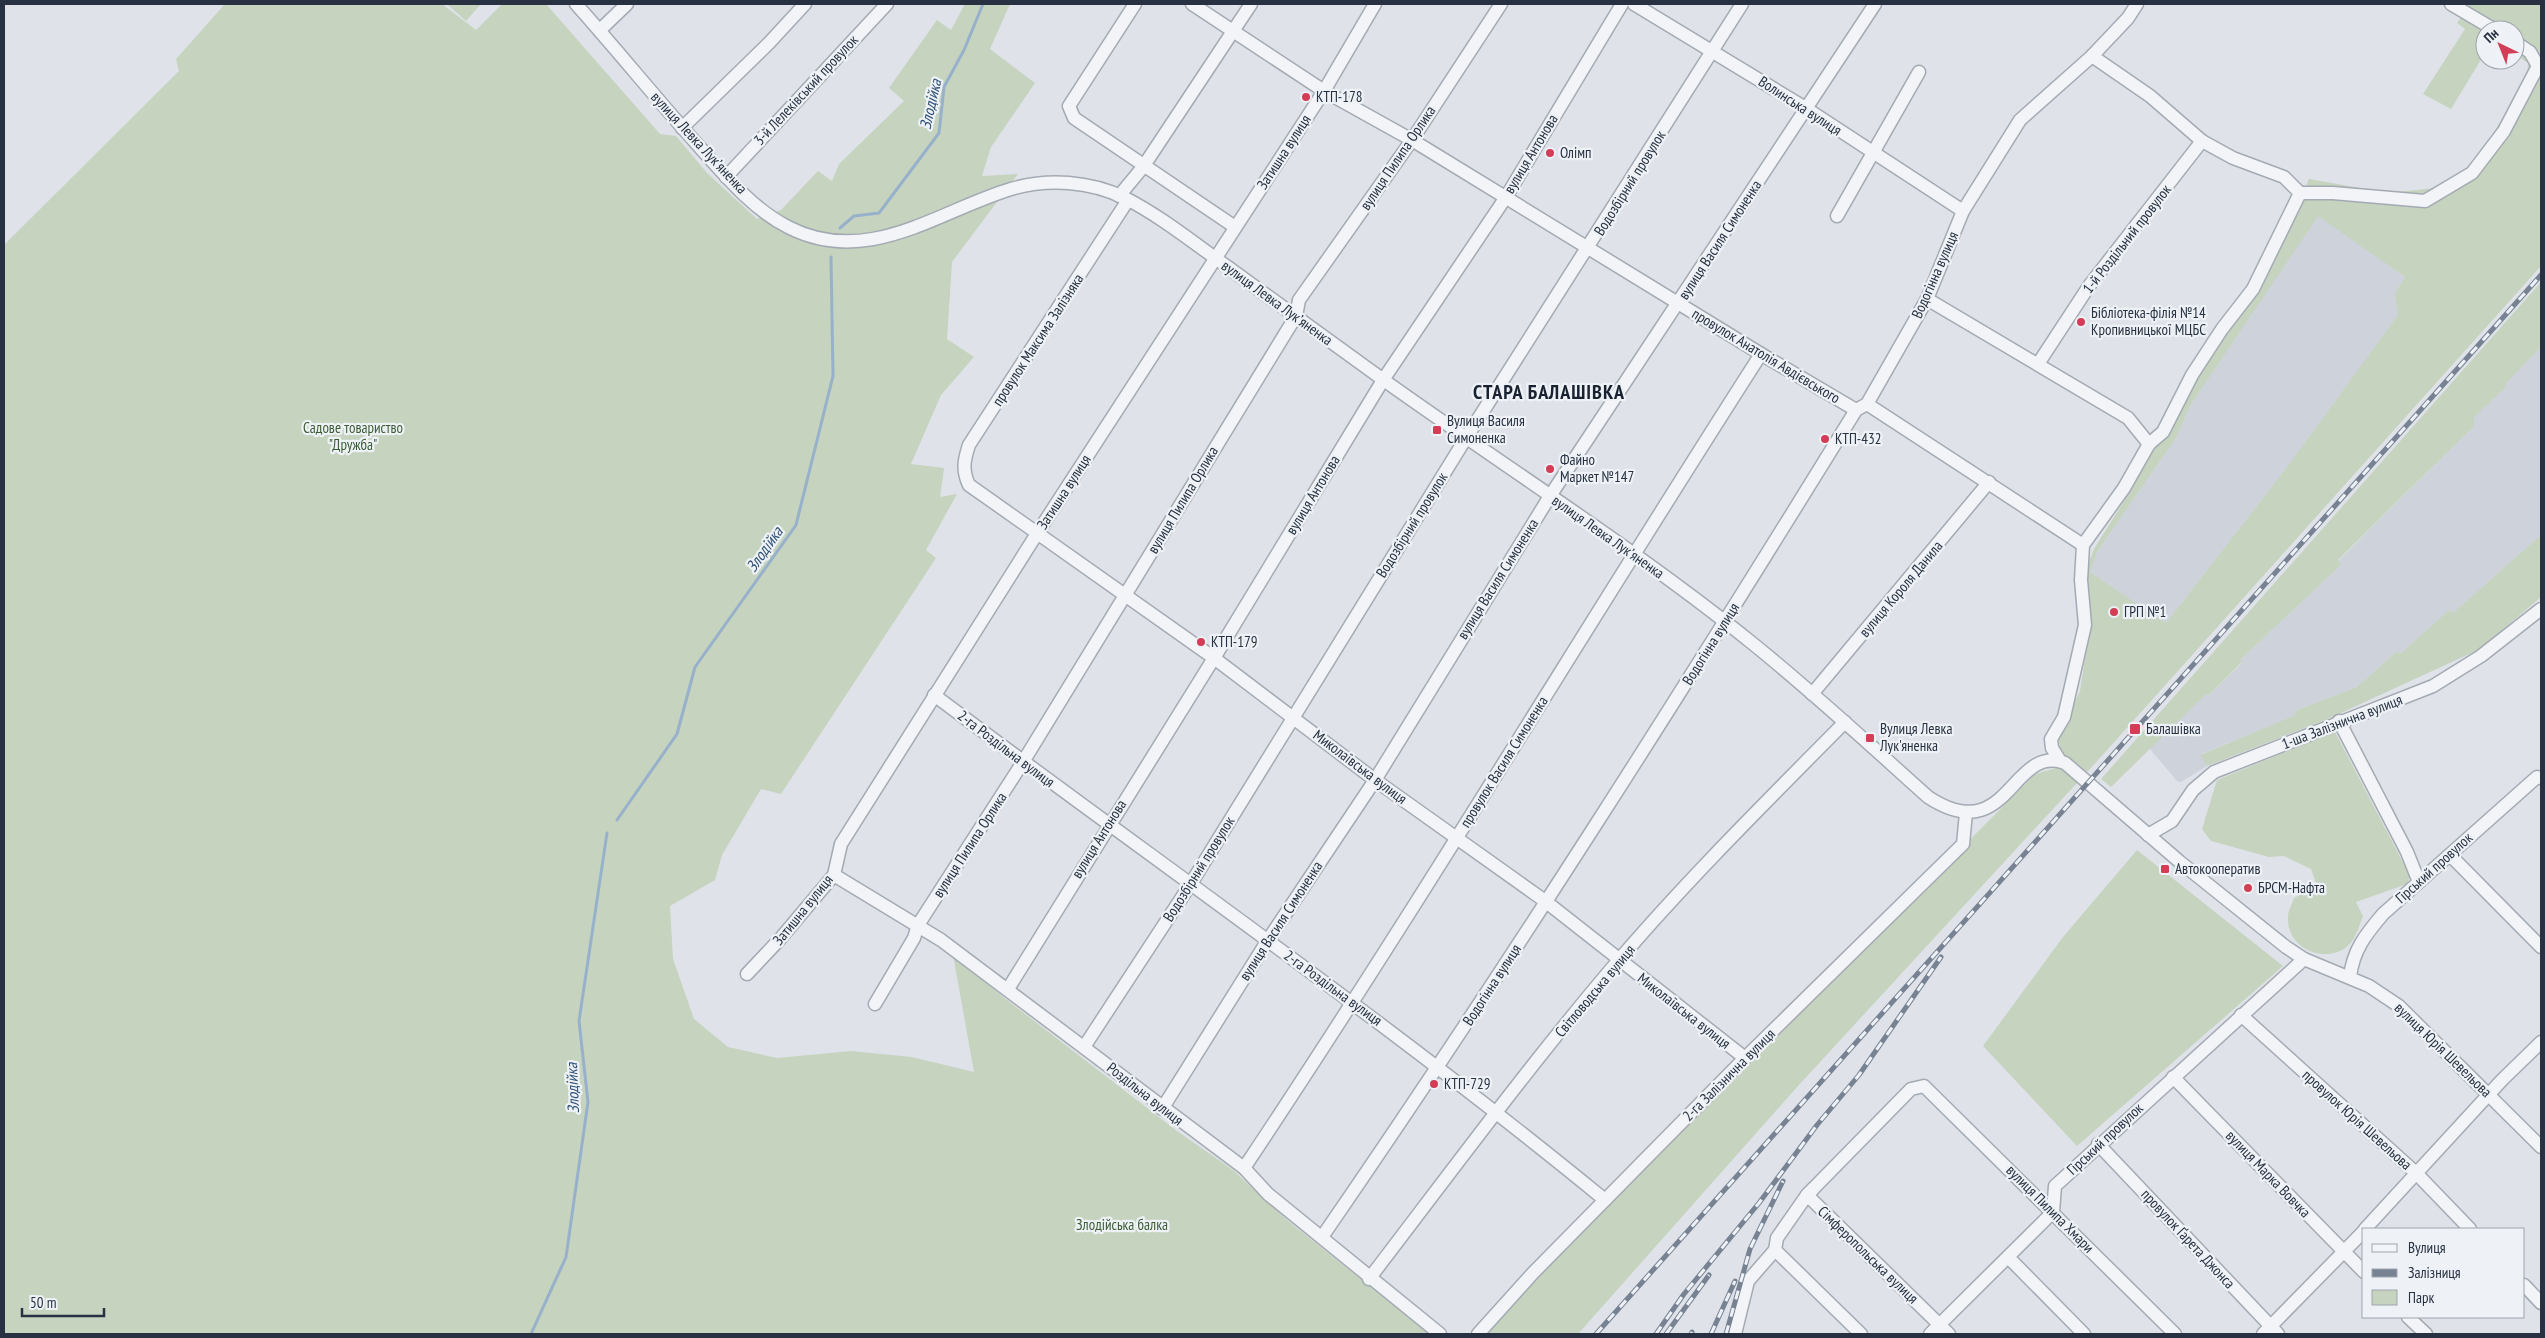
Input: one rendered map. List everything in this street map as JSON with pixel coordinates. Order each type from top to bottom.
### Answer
[{"type":"street","name":"вулиця Левка Лукʼяненка","points":[[576,4],[726,177],[770,216],[791,229],[816,237],[855,242],[900,233],[1015,188],[1066,182],[1091,186],[1124,198],[1172,227],[1383,380],[1633,554],[1725,622],[1845,722],[1928,797],[1952,810],[1966,813]]},
{"type":"street","points":[[600,30],[627,4]]},
{"type":"street","points":[[682,128],[769,43],[805,4]]},
{"type":"street","name":"3-й Лелеківський провулок","points":[[726,177],[887,4]]},
{"type":"street","points":[[1135,4],[1069,106],[1074,118],[1235,227]]},
{"type":"street","name":"провулок Анатолія Авдієвського","points":[[1192,4],[1324,91],[1412,140],[1761,354],[1861,407],[1990,482],[2083,545]]},
{"type":"street","name":"провулок Максима Залізняка","points":[[969,484],[964,473],[969,445],[1144,166],[1251,4]]},
{"type":"street","name":"Затишна вулиця","points":[[747,974],[780,939],[834,875],[841,844],[1214,257],[1324,91],[1375,4]]},
{"type":"street","name":"вулиця Пилипа Орлика","points":[[875,1004],[914,938],[918,925],[1024,762],[1296,316],[1299,300],[1412,140],[1501,4]]},
{"type":"street","name":"вулиця Антонова","points":[[1008,989],[1108,824],[1214,658],[1383,380],[1506,197],[1622,4]]},
{"type":"street","name":"Волинська вулиця","points":[[1634,4],[1807,109],[1963,211]]},
{"type":"street","name":"Водозбірний провулок","points":[[1084,1047],[1190,885],[1466,438],[1589,248],[1742,4]]},
{"type":"street","name":"вулиця Василя Симоненка","points":[[1162,1109],[1268,940],[1375,780],[1550,496],[1807,109],[1874,4]]},
{"type":"street","name":"Водогінна вулиця","points":[[1322,1237],[1439,1067],[1861,407],[1927,299],[1963,211],[2020,120],[2092,56],[2128,18],[2138,4]]},
{"type":"street","points":[[2451,4],[2478,20]]},
{"type":"street","points":[[2092,56],[2150,96],[2202,141],[2233,158],[2284,177],[2300,192],[2425,201],[2472,173],[2504,131],[2532,82],[2538,66],[2530,52],[2525,49]]},
{"type":"street","points":[[1837,216],[1919,72]]},
{"type":"street","name":"1-й Роздільний провулок","points":[[2038,364],[2088,286],[2202,141]]},
{"type":"street","points":[[1966,813],[1983,811],[1992,806],[2035,765],[2044,762],[2060,761],[2052,748],[2052,738],[2064,716],[2084,625],[2081,580],[2083,545],[2124,488],[2149,444],[2163,432],[2192,374],[2222,328],[2253,289],[2300,192]]},
{"type":"street","points":[[1927,299],[2128,418],[2149,444]]},
{"type":"street","name":"провулок Василя Симоненка","points":[[1244,1168],[1354,1003],[1633,554],[1761,354]]},
{"type":"street","name":"вулиця Короля Данила","points":[[1812,694],[1990,482]]},
{"type":"street","name":"Миколаївська вулиця","points":[[969,484],[1214,658],[1375,780],[1545,901],[1745,1058]]},
{"type":"street","name":"1-ша Залізнична вулиця","points":[[2148,835],[2172,821],[2193,790],[2214,772],[2339,721],[2433,686],[2481,656],[2541,609]]},
{"type":"street","name":"2-га Роздільна вулиця","points":[[934,695],[1190,885],[1354,1003],[1497,1111],[1606,1200]]},
{"type":"street","points":[[2339,721],[2407,852],[2419,882]]},
{"type":"street","name":"Світловодська вулиця","points":[[1369,1279],[1497,1111],[1618,960],[1759,808],[1845,722]]},
{"type":"street","name":"вулиця Юрія Шевельова","points":[[2060,761],[2074,770],[2257,926],[2304,959],[2350,977],[2384,995],[2399,1006],[2541,1147]]},
{"type":"street","name":"Гірський провулок","points":[[2350,977],[2352,963],[2361,940],[2383,914],[2537,777],[2541,778]]},
{"type":"street","name":"2-га Залізнична вулиця","points":[[1478,1334],[1533,1273],[1745,1058],[1963,844],[1966,813]]},
{"type":"street","points":[[2450,855],[2541,947]]},
{"type":"street","name":"Роздільна вулиця","points":[[834,875],[918,925],[1008,989],[1162,1109],[1244,1168],[1268,1194],[1322,1237],[1369,1279],[1440,1334]]},
{"type":"street","name":"Гірський провулок","points":[[2053,1212],[2054,1186],[2098,1144],[2304,959]]},
{"type":"street","name":"провулок Юрія Шевельова","points":[[2241,1015],[2416,1173],[2469,1228]]},
{"type":"street","points":[[2367,1228],[2489,1094],[2541,1042]]},
{"type":"street","name":"вулиця Марка Вовчка","points":[[2173,1077],[2362,1270]]},
{"type":"street","name":"вулиця Пилипа Хмари","points":[[1807,1195],[1911,1089],[1924,1086],[2175,1334]]},
{"type":"street","name":"провулок Ґарета Джонса","points":[[2098,1144],[2270,1332]]},
{"type":"street","points":[[1735,1334],[1748,1281],[1775,1250],[1777,1238],[1807,1195]]},
{"type":"street","name":"Сімферопольська вулиця","points":[[1807,1195],[1940,1331]]},
{"type":"street","points":[[1940,1331],[2008,1257],[2053,1212]]},
{"type":"street","points":[[2270,1332],[2362,1233]]},
{"type":"street","points":[[1775,1250],[1861,1334]]},
{"type":"street","points":[[2008,1257],[2084,1334]]},
{"type":"street","points":[[2525,1286],[2541,1303]]},
{"type":"street","points":[[2409,1318],[2426,1334]]},
{"type":"shaded area","points":[[2318,215],[2405,277],[2395,293],[2399,314],[2287,467],[2166,623],[2090,572],[2097,552],[2176,438],[2190,406]]},
{"type":"shaded area","points":[[2541,347],[2541,535],[2452,614],[2449,610],[2400,654],[2397,651],[2357,687],[2295,711],[2297,715],[2201,754],[2207,766],[2181,782],[2177,781],[2149,748],[2206,693],[2209,695],[2242,663],[2240,660],[2341,565],[2338,561],[2474,426],[2474,417],[2506,386],[2504,384]]},
{"type":"green space","name":"Садове товариство \"Дружба\"","points":[[225,4],[442,4],[476,30],[502,4],[546,4],[660,134],[676,136],[707,173],[757,219],[781,210],[818,171],[832,181],[839,164],[904,101],[889,88],[937,20],[951,30],[965,4],[1010,4],[990,49],[1035,83],[991,147],[982,176],[1018,174],[952,262],[947,339],[974,357],[941,395],[911,464],[944,468],[940,497],[957,494],[926,550],[936,558],[781,794],[761,789],[722,855],[715,880],[670,906],[673,959],[694,1019],[728,1047],[777,1058],[851,1051],[912,1057],[974,1072],[953,955],[1007,1000],[1177,1131],[1233,1170],[1288,1221],[1429,1334],[4,1334],[4,245],[179,71],[176,59]]},
{"type":"green space","points":[[447,4],[481,4],[466,21]]},
{"type":"green space","points":[[2470,4],[2541,4],[2541,266],[2099,759],[1798,1086],[1578,1334],[1483,1334],[1529,1284],[2035,774],[2056,768],[2067,757],[2061,751],[2058,737],[2080,691],[2091,618],[2087,567],[2094,549],[2129,493],[2149,450],[2201,368],[2257,292],[2309,179],[2389,193],[2444,187],[2469,171],[2527,80],[2528,63],[2525,61],[2525,20],[2475,20],[2475,69],[2451,109],[2423,94],[2465,29],[2457,23]],"holes":[[[2318,216],[2405,277],[2395,293],[2398,315],[2287,467],[2166,623],[2090,572],[2097,552],[2176,438],[2190,406]]]},
{"type":"green space","points":[[2541,282],[2541,347],[2505,384],[2507,386],[2474,417],[2474,426],[2338,560],[2341,565],[2240,660],[2242,662],[2209,695],[2206,694],[2111,787],[2101,779]]},
{"type":"green space","points":[[2541,535],[2541,597],[2480,649],[2328,719],[2207,766],[2200,755],[2296,715],[2295,711],[2357,687],[2397,651],[2400,654],[2449,610],[2453,613]]},
{"type":"green space","points":[[2335,732],[2410,876],[2407,884],[2356,902],[2363,916],[2354,938],[2344,949],[2335,953],[2325,954],[2315,953],[2299,944],[2289,927],[2288,915],[2294,898],[2317,886],[2311,869],[2284,856],[2269,857],[2211,841],[2202,829],[2217,780]]},
{"type":"green space","points":[[2137,850],[2283,966],[2077,1146],[1983,1046],[2063,937]]},
{"type":"waterway","name":"Злодійка","points":[[840,228],[854,216],[879,213],[939,133],[944,87],[964,50],[983,4]]},
{"type":"waterway","name":"Злодійка","points":[[617,820],[677,734],[695,667],[796,525],[833,376],[831,257]]},
{"type":"waterway","name":"Злодійка","points":[[531,1334],[566,1257],[588,1102],[579,1021],[607,833]]},
{"type":"railway","points":[[1596,1334],[2541,275]]},
{"type":"railway","points":[[1656,1334],[1684,1294],[1759,1203],[1817,1125],[1859,1075],[1941,957]]},
{"type":"railway","points":[[1726,1334],[1750,1249],[1783,1181]]},
{"type":"railway","points":[[1666,1334],[1709,1275]]},
{"type":"railway","points":[[1711,1334],[1735,1281]]},
{"type":"place","name":"КТП-178","points":[[1306,97]]},
{"type":"place","name":"Олімп","points":[[1550,153]]},
{"type":"place","name":"Бібліотека-філія №14 Кропивницької МЦБС","points":[[2081,322]]},
{"type":"place","name":"Вулиця Василя Симоненка","points":[[1437,430]]},
{"type":"place","name":"КТП-432","points":[[1825,439]]},
{"type":"place","name":"Файно Маркет №147","points":[[1550,469]]},
{"type":"place","name":"ГРП №1","points":[[2114,612]]},
{"type":"place","name":"КТП-179","points":[[1201,642]]},
{"type":"place","name":"Балашівка","points":[[2135,729]]},
{"type":"place","name":"Вулиця Левка Лук'яненка","points":[[1870,738]]},
{"type":"place","name":"Автокооператив","points":[[2165,869]]},
{"type":"place","name":"БРСМ-Нафта","points":[[2248,888]]},
{"type":"place","name":"КТП-729","points":[[1434,1084]]},
{"type":"district","name":"СТАРА БАЛАШІВКА","points":[[1549,392]]},
{"type":"park label","name":"Злодійська балка","points":[[1122,1225]]}]
